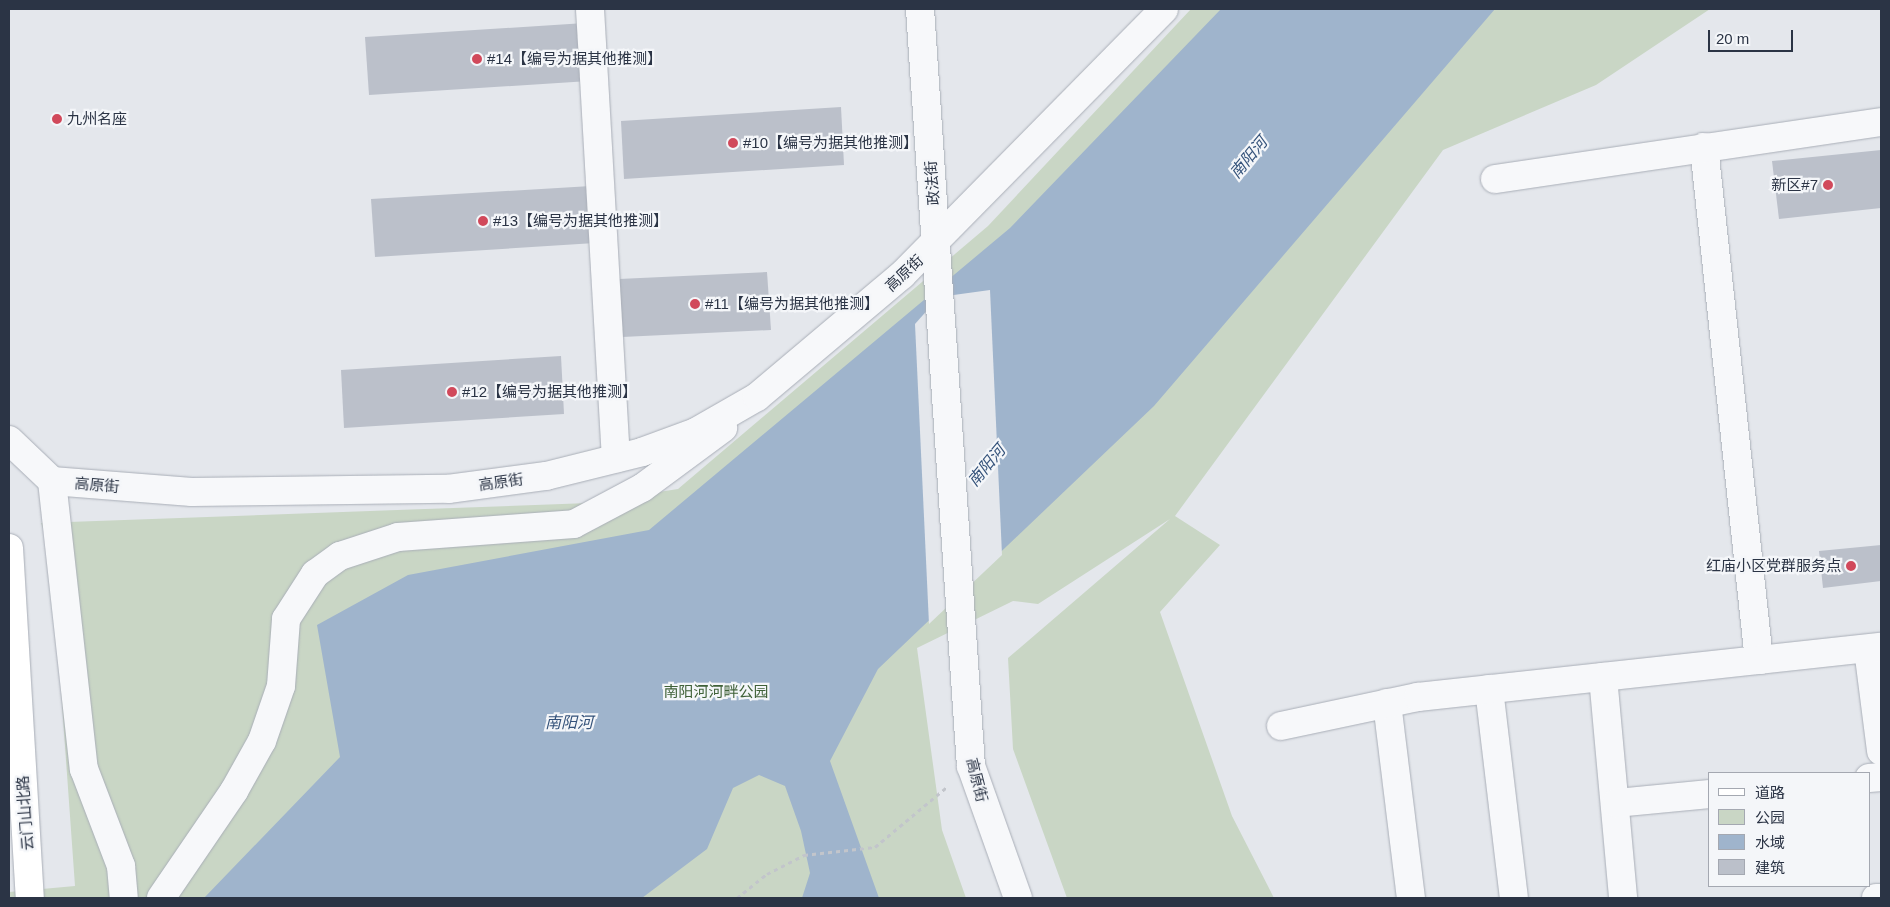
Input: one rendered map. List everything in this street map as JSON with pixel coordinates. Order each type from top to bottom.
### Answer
[{"type":"main road","name":"云门山北路","points":[[9,548],[30,898]]},
{"type":"street","points":[[590,9],[616,458]]},
{"type":"street","name":"政法街","points":[[920,9],[940,297]]},
{"type":"street","name":"高原街","points":[[52,481],[192,492],[448,489],[546,476],[616,458],[696,432],[757,397],[836,334],[936,242],[1164,9]]},
{"type":"street","points":[[1495,179],[1881,122]]},
{"type":"street","points":[[1704,147],[1759,660]]},
{"type":"street","name":"高原街","points":[[940,297],[971,766],[1018,898]]},
{"type":"street","points":[[161,898],[234,791],[262,741],[281,686],[286,619],[315,574],[340,556],[398,536],[574,524],[691,456],[757,397]]},
{"type":"street","points":[[9,440],[52,481],[84,769],[121,866],[124,898]]},
{"type":"street","points":[[1281,726],[1387,704],[1489,689],[1875,648],[1881,751]]},
{"type":"street","points":[[1603,677],[1616,803],[1623,898]]},
{"type":"street","points":[[1489,689],[1514,898]]},
{"type":"street","points":[[1387,704],[1411,898]]},
{"type":"street","points":[[1616,803],[1708,794]]},
{"type":"street","points":[[1876,898],[1881,898]]},
{"type":"path","points":[[737,898],[767,874],[804,855],[875,847],[971,766]]},
{"type":"green space","name":"南阳河河畔公园","points":[[1191,9],[1710,9],[1596,85],[1443,150],[1175,516],[1220,545],[1160,612],[1232,816],[1274,898],[1067,898],[1013,749],[1008,658],[1170,519],[1038,604],[1013,601],[917,648],[942,830],[966,898],[9,898],[9,892],[75,886],[51,550],[41,523],[589,503],[678,489],[988,226]]},
{"type":"water","name":"南阳河","points":[[1221,9],[1495,9],[1154,406],[878,669],[830,761],[879,898],[802,898],[810,873],[801,831],[785,786],[759,775],[733,788],[707,849],[642,898],[204,898],[340,757],[317,625],[408,575],[649,530],[1010,228]]},
{"type":"pier","points":[[990,290],[1002,555],[929,624],[915,324],[939,297]]},
{"type":"building","name":"#14【编号为据其他推测】","points":[[585,23],[589,81],[369,95],[365,37]]},
{"type":"building","name":"#10【编号为据其他推测】","points":[[841,107],[844,165],[624,179],[621,121]]},
{"type":"building","name":"新区#7","points":[[1881,150],[1881,208],[1779,219],[1772,161]]},
{"type":"building","name":"#13【编号为据其他推测】","points":[[591,186],[595,243],[375,257],[371,199]]},
{"type":"building","name":"#11【编号为据其他推测】","points":[[767,272],[771,330],[622,337],[619,279]]},
{"type":"building","name":"#12【编号为据其他推测】","points":[[561,356],[564,414],[344,428],[341,370]]},
{"type":"building","name":"红庙小区党群服务点","points":[[1881,545],[1881,581],[1823,588],[1819,551]]},
{"type":"place","name":"#14【编号为据其他推测】","points":[[477,59]]},
{"type":"place","name":"九州名座","points":[[57,119]]},
{"type":"place","name":"#10【编号为据其他推测】","points":[[733,143]]},
{"type":"place","name":"新区#7","points":[[1828,185]]},
{"type":"place","name":"#13【编号为据其他推测】","points":[[483,221]]},
{"type":"place","name":"#11【编号为据其他推测】","points":[[695,304]]},
{"type":"place","name":"#12【编号为据其他推测】","points":[[452,392]]},
{"type":"place","name":"红庙小区党群服务点","points":[[1851,566]]}]
